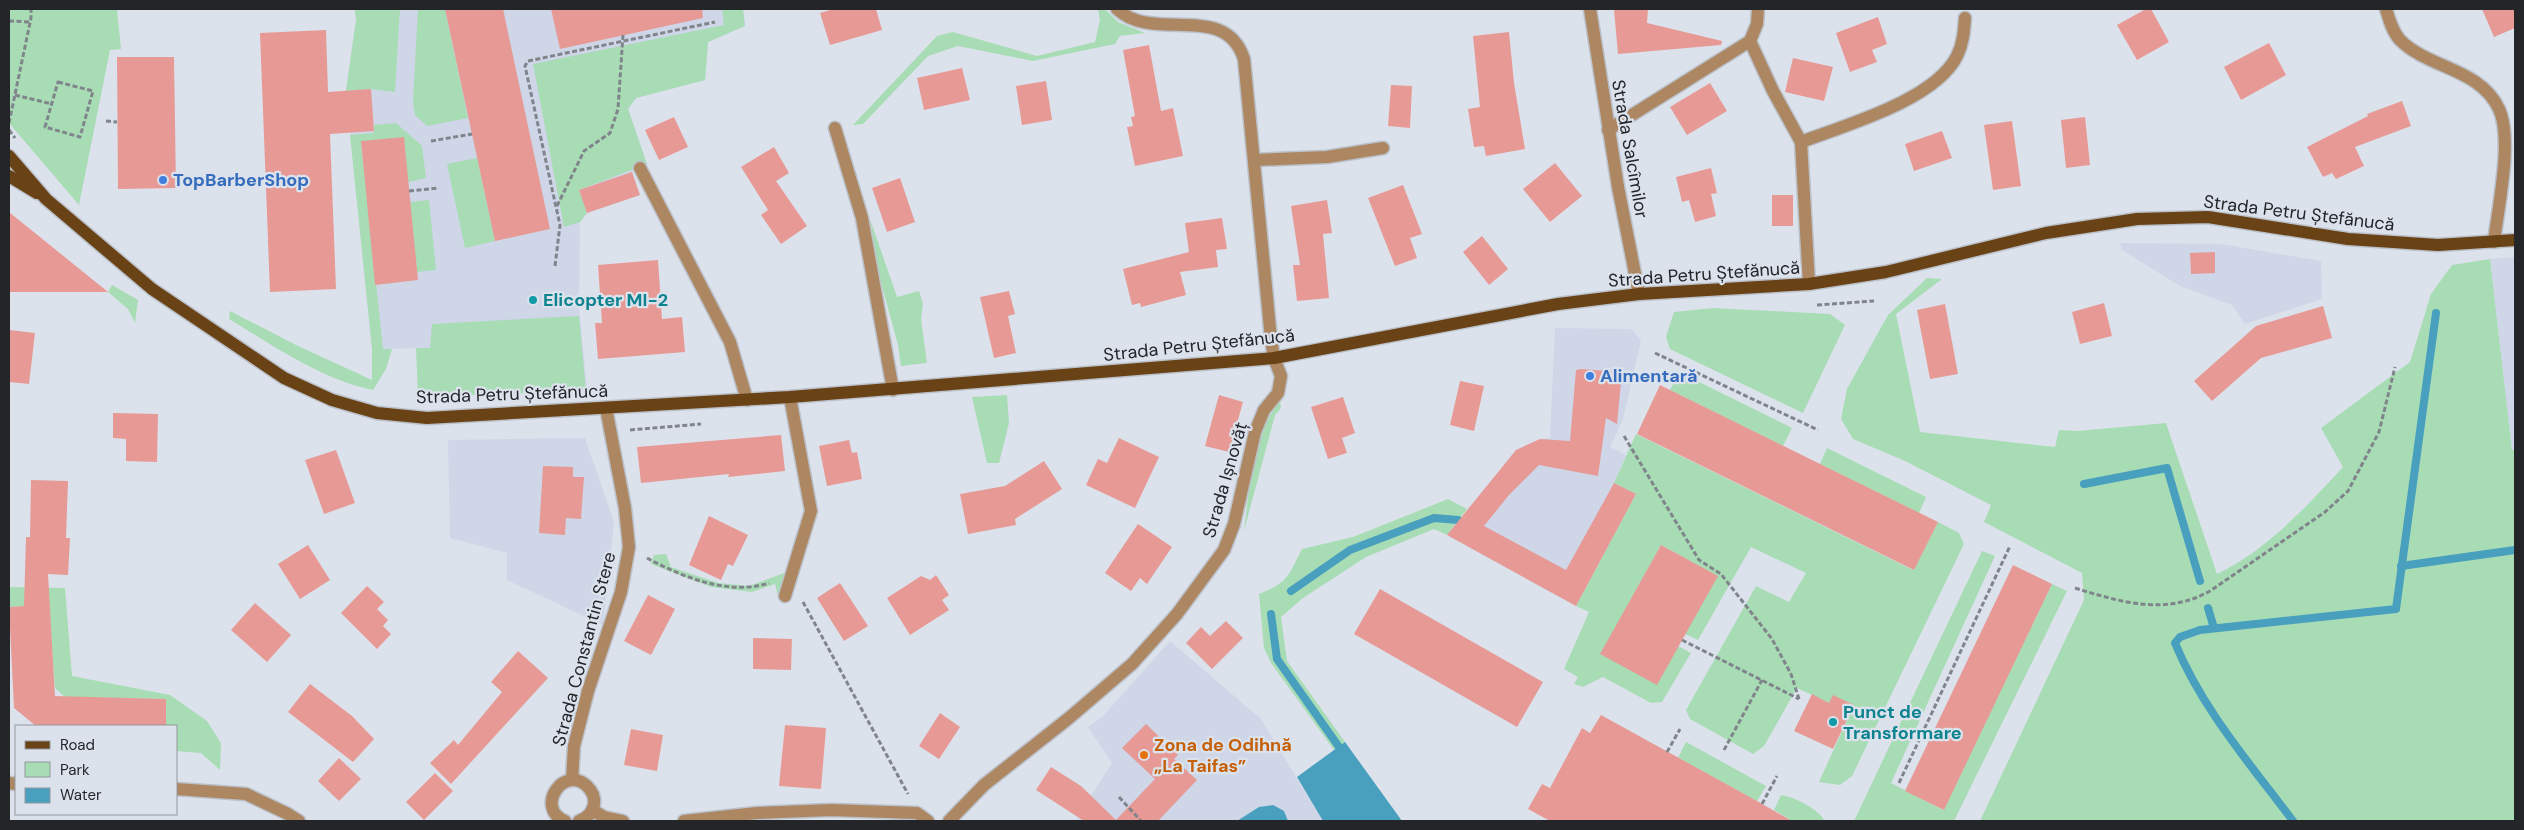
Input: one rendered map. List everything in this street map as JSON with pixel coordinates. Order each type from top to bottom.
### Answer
[{"type":"main road","name":"Strada Petru Ștefănucă","points":[[9,156],[46,199],[152,290],[284,378],[332,400],[377,413],[430,418],[790,398],[1274,358],[1548,306],[1639,294],[1809,284],[1886,272],[2046,233],[2137,219],[2208,217],[2357,240],[2438,245],[2515,240]]},
{"type":"main road","name":"Strada Petru Ștefănucă","points":[[9,176],[46,199]]},
{"type":"street","name":"Strada Ișnovăț","points":[[948,821],[984,785],[1132,664],[1177,614],[1224,550],[1234,524],[1255,432],[1264,410],[1278,393],[1281,376],[1274,358],[1244,59],[1240,46],[1232,36],[1221,28],[1204,23],[1152,23],[1136,20],[1117,9]]},
{"type":"street","name":"Strada Salcîmilor","points":[[1590,9],[1608,130],[1639,294]]},
{"type":"street","points":[[1608,130],[1750,41],[1757,24],[1758,9]]},
{"type":"street","points":[[2386,9],[2392,28],[2400,40],[2419,54],[2464,74],[2486,91],[2499,109],[2504,131],[2504,156],[2494,242]]},
{"type":"street","points":[[1801,142],[1886,108],[1932,86],[1946,73],[1957,56],[1964,38],[1965,18]]},
{"type":"street","points":[[1750,41],[1761,68],[1801,142],[1809,284]]},
{"type":"street","points":[[835,128],[862,218],[893,390]]},
{"type":"street","points":[[1255,160],[1327,157],[1383,148]]},
{"type":"street","points":[[640,168],[730,342],[747,400]]},
{"type":"street","points":[[785,596],[811,511],[790,398]]},
{"type":"street","name":"Strada Constantin Stere","points":[[572,780],[574,746],[588,691],[621,592],[629,548],[625,508],[606,408]]},
{"type":"street","points":[[566,821],[556,815],[552,809],[552,796],[560,784],[572,780],[586,784],[594,796],[592,810],[588,816],[579,821]]},
{"type":"street","points":[[178,789],[246,794],[299,821]]},
{"type":"street","points":[[592,810],[604,817],[623,821]]},
{"type":"street","points":[[684,821],[766,812],[831,810],[917,813],[928,821]]},
{"type":"path","points":[[9,123],[31,9]]},
{"type":"path","points":[[9,21],[30,22]]},
{"type":"path","points":[[555,266],[560,224],[525,66],[528,61],[535,58],[716,22]]},
{"type":"path","points":[[556,207],[584,150],[610,133],[618,110],[623,35]]},
{"type":"path","points":[[58,82],[93,91],[80,137],[45,127],[52,104],[58,82]]},
{"type":"path","points":[[15,95],[52,104]]},
{"type":"path","points":[[106,122],[117,122]]},
{"type":"path","points":[[9,130],[21,145]]},
{"type":"path","points":[[431,141],[472,134]]},
{"type":"path","points":[[409,191],[439,188]]},
{"type":"path","points":[[1654,353],[1818,430]]},
{"type":"path","points":[[2075,588],[2117,601],[2156,605],[2192,601],[2325,512],[2348,490],[2379,432],[2395,366]]},
{"type":"path","points":[[1624,436],[1699,560],[1721,574],[1772,639],[1791,674],[1799,699],[1682,640]]},
{"type":"path","points":[[1899,783],[2010,546]]},
{"type":"path","points":[[629,548],[668,570],[716,585],[752,588],[779,579],[790,578],[917,813]]},
{"type":"path","points":[[1724,750],[1762,680]]},
{"type":"path","points":[[1667,752],[1680,729]]},
{"type":"path","points":[[1762,804],[1777,776]]},
{"type":"path","points":[[1119,797],[1141,821]]},
{"type":"shaded area","points":[[355,9],[743,9],[745,26],[708,42],[705,80],[636,98],[628,108],[647,164],[632,172],[640,195],[587,213],[580,222],[579,308],[587,388],[430,348],[372,349],[346,91],[356,20]]},
{"type":"shaded area","points":[[2120,243],[2221,244],[2321,261],[2322,299],[2245,324],[2232,305],[2180,286],[2122,250]]},
{"type":"shaded area","points":[[2515,257],[2515,477],[2490,259]]},
{"type":"shaded area","points":[[1555,328],[1631,329],[1641,340],[1623,419],[1610,447],[1626,455],[1614,483],[1636,494],[1576,606],[1447,535],[1516,450],[1540,439],[1550,438]]},
{"type":"shaded area","points":[[585,438],[614,522],[603,625],[507,580],[507,553],[450,538],[448,440]]},
{"type":"shaded area","name":"Zona de Odihnă „La Taifas”","points":[[1170,641],[1260,718],[1323,821],[1075,821],[1112,763],[1088,727],[1103,716]]},
{"type":"green space","points":[[9,9],[117,9],[121,49],[110,50],[79,205],[9,123]]},
{"type":"green space","points":[[355,9],[400,9],[395,92],[371,89],[346,91],[356,20]]},
{"type":"green space","points":[[418,9],[445,9],[468,118],[427,126],[415,115],[413,102]]},
{"type":"green space","points":[[722,9],[743,9],[745,26],[708,42],[705,80],[636,98],[628,109],[647,164],[579,190],[587,213],[580,222],[564,227],[533,64],[724,25]]},
{"type":"green space","points":[[1098,9],[1105,9],[1118,22],[1145,33],[1120,36],[1115,44],[1033,61],[958,46],[928,56],[863,124],[853,125],[937,36],[953,32],[1037,56],[1095,42],[1100,20]]},
{"type":"green space","points":[[396,123],[422,146],[426,178],[408,182],[361,141],[383,349],[392,349],[386,369],[373,390],[353,385],[316,370],[229,319],[230,311],[296,345],[372,380],[372,349],[350,135],[374,133],[374,125]]},
{"type":"green space","points":[[477,158],[495,241],[465,248],[447,164]]},
{"type":"green space","points":[[429,200],[436,270],[417,272],[410,202]]},
{"type":"green space","points":[[870,219],[897,297],[919,291],[923,304],[921,319],[927,363],[901,366],[898,345],[879,275]]},
{"type":"green space","points":[[2490,259],[2512,450],[2515,450],[2515,821],[1980,821],[2084,600],[2082,573],[1984,522],[1991,505],[1905,461],[1853,439],[1841,419],[1847,389],[1888,315],[1927,278],[1942,279],[1896,314],[1920,432],[2055,447],[2059,430],[2078,431],[2166,423],[2217,574],[2269,540],[2300,512],[2343,467],[2321,428],[2410,362],[2431,294],[2452,265]]},
{"type":"green space","points":[[112,285],[138,300],[135,323],[128,309],[108,292]]},
{"type":"green space","points":[[1713,308],[1830,314],[1845,325],[1803,413],[1670,349],[1666,337],[1674,312]]},
{"type":"green space","points":[[579,316],[586,391],[418,397],[416,348],[430,348],[432,324]]},
{"type":"green space","points":[[1679,372],[1792,428],[1783,446],[1670,390]]},
{"type":"green space","points":[[1007,395],[1009,423],[999,463],[987,463],[972,397]]},
{"type":"green space","points":[[1280,401],[1281,408],[1275,415],[1244,531],[1250,480],[1258,445],[1271,414]]},
{"type":"green space","points":[[1636,434],[1913,570],[1938,522],[1959,533],[1964,544],[1852,776],[1840,785],[1819,782],[1854,705],[1829,703],[1797,688],[1764,746],[1753,754],[1690,719],[1686,710],[1756,586],[1789,602],[1806,573],[1751,547],[1698,640],[1685,634],[1717,576],[1661,545],[1601,654],[1678,646],[1691,653],[1662,702],[1651,703],[1603,677],[1583,687],[1574,684],[1578,677],[1564,669],[1589,612],[1576,606],[1636,494],[1614,483]]},
{"type":"green space","points":[[1827,448],[1926,497],[1919,513],[1820,464]]},
{"type":"green space","points":[[1448,499],[1467,509],[1447,535],[1434,529],[1366,557],[1303,598],[1281,617],[1287,661],[1345,742],[1334,750],[1271,663],[1264,648],[1259,594],[1282,582],[1294,566],[1302,549],[1353,537]]},
{"type":"green space","points":[[1982,551],[1995,556],[1891,783],[1943,810],[2052,584],[2067,591],[1954,821],[1854,821]]},
{"type":"green space","points":[[666,554],[671,567],[718,583],[749,586],[784,573],[778,596],[775,584],[752,592],[711,587],[651,564],[654,555]]},
{"type":"green space","points":[[9,587],[65,588],[72,676],[170,695],[207,721],[221,743],[220,770],[201,753],[178,751],[178,725],[166,725],[166,699],[65,697],[55,688],[49,605],[9,607]]},
{"type":"green space","points":[[1686,742],[1766,786],[1757,801],[1678,758]]},
{"type":"green space","points":[[1781,795],[1806,804],[1825,821],[1788,821],[1789,819],[1774,810]]},
{"type":"water","points":[[1345,742],[1402,821],[1323,821],[1297,777]]},
{"type":"water","points":[[1273,805],[1284,811],[1288,821],[1237,821],[1259,807]]},
{"type":"building","points":[[445,9],[503,9],[550,229],[495,241]]},
{"type":"building","points":[[551,9],[702,9],[703,18],[560,49]]},
{"type":"building","points":[[834,9],[876,9],[882,30],[830,45],[820,13]]},
{"type":"building","points":[[1648,9],[1647,23],[1722,41],[1721,45],[1618,54],[1614,10]]},
{"type":"building","points":[[2146,9],[2151,9],[2169,42],[2137,60],[2117,25]]},
{"type":"building","points":[[2482,9],[2515,9],[2515,28],[2494,37]]},
{"type":"building","points":[[1878,17],[1887,44],[1872,50],[1877,62],[1850,72],[1836,33]]},
{"type":"building","points":[[326,30],[328,92],[371,89],[374,131],[330,134],[336,289],[270,292],[260,33]]},
{"type":"building","points":[[1509,32],[1514,83],[1525,149],[1486,156],[1484,146],[1474,147],[1468,109],[1480,107],[1473,36]]},
{"type":"building","points":[[2269,43],[2286,75],[2241,100],[2224,67]]},
{"type":"building","points":[[1149,45],[1161,111],[1173,108],[1183,156],[1135,166],[1127,127],[1133,126],[1131,117],[1135,116],[1123,50]]},
{"type":"building","points":[[117,57],[174,57],[176,188],[118,189]]},
{"type":"building","points":[[1793,58],[1833,67],[1824,101],[1785,92]]},
{"type":"building","points":[[962,68],[970,100],[924,110],[917,78]]},
{"type":"building","points":[[1046,81],[1052,120],[1022,125],[1016,86]]},
{"type":"building","points":[[1710,83],[1727,111],[1687,135],[1670,107]]},
{"type":"building","points":[[1391,85],[1412,86],[1410,128],[1388,126]]},
{"type":"building","points":[[2402,101],[2411,126],[2355,147],[2364,166],[2336,179],[2332,173],[2323,177],[2307,147],[2368,116],[2367,114]]},
{"type":"building","points":[[674,117],[688,147],[659,160],[645,130]]},
{"type":"building","points":[[2085,117],[2090,165],[2066,168],[2061,120]]},
{"type":"building","points":[[2012,121],[2021,186],[1993,190],[1984,125]]},
{"type":"building","points":[[1942,131],[1952,158],[1914,171],[1905,144]]},
{"type":"building","points":[[404,137],[418,280],[375,285],[361,141]]},
{"type":"building","points":[[774,147],[789,173],[776,181],[807,226],[781,244],[761,215],[768,210],[741,167]]},
{"type":"building","points":[[1555,163],[1582,196],[1550,222],[1523,189]]},
{"type":"building","points":[[1711,168],[1717,193],[1711,194],[1716,216],[1695,222],[1689,200],[1682,202],[1676,177]]},
{"type":"building","points":[[632,172],[640,195],[587,213],[579,190]]},
{"type":"building","points":[[900,178],[915,222],[887,232],[872,188]]},
{"type":"building","points":[[1403,185],[1422,234],[1410,238],[1417,258],[1395,266],[1368,198]]},
{"type":"building","points":[[1772,195],[1793,195],[1793,226],[1772,226]]},
{"type":"building","points":[[1327,200],[1332,233],[1323,234],[1329,298],[1297,301],[1293,265],[1300,265],[1291,206]]},
{"type":"building","points":[[9,212],[108,292],[9,292]]},
{"type":"building","points":[[1222,218],[1227,249],[1216,250],[1218,267],[1180,272],[1186,295],[1141,307],[1140,303],[1132,305],[1123,269],[1189,252],[1185,223]]},
{"type":"building","points":[[1482,236],[1508,269],[1489,285],[1463,252]]},
{"type":"building","points":[[2215,252],[2215,273],[2191,274],[2190,253]]},
{"type":"building","points":[[658,260],[662,319],[682,317],[685,352],[598,359],[595,323],[602,323],[598,265]]},
{"type":"building","points":[[1009,291],[1015,314],[1008,316],[1016,353],[994,358],[980,297]]},
{"type":"building","points":[[2104,303],[2112,336],[2080,344],[2072,312]]},
{"type":"building","points":[[1945,304],[1958,374],[1930,379],[1917,310]]},
{"type":"building","points":[[2323,306],[2332,338],[2261,358],[2212,401],[2194,381],[2256,326]]},
{"type":"building","points":[[9,330],[35,333],[29,384],[9,382]]},
{"type":"building","points":[[1576,370],[1622,372],[1617,424],[1606,418],[1598,476],[1539,465],[1509,495],[1484,526],[1566,570],[1614,483],[1636,494],[1576,606],[1447,535],[1516,450],[1540,439],[1570,441]]},
{"type":"building","points":[[1460,381],[1484,386],[1474,431],[1450,425]]},
{"type":"building","points":[[1660,385],[1938,522],[1914,570],[1637,434]]},
{"type":"building","points":[[1219,395],[1243,402],[1229,452],[1205,446]]},
{"type":"building","points":[[1343,397],[1355,433],[1342,438],[1347,453],[1328,459],[1311,407]]},
{"type":"building","points":[[113,413],[158,414],[157,462],[126,461],[126,439],[113,438]]},
{"type":"building","points":[[781,435],[785,471],[728,477],[729,474],[641,483],[637,447]]},
{"type":"building","points":[[1119,438],[1159,457],[1135,508],[1086,485],[1098,459],[1107,463]]},
{"type":"building","points":[[849,440],[852,453],[857,452],[862,479],[827,486],[819,446]]},
{"type":"building","points":[[336,450],[355,503],[324,514],[305,460]]},
{"type":"building","points":[[1044,461],[1062,489],[1015,519],[1016,525],[968,534],[960,494],[1005,486]]},
{"type":"building","points":[[543,466],[573,467],[573,477],[584,477],[581,519],[566,518],[565,535],[539,533]]},
{"type":"building","points":[[31,480],[68,481],[66,538],[70,538],[68,575],[48,574],[55,696],[166,699],[166,725],[35,725],[14,708],[9,607],[24,606],[26,537],[30,537]]},
{"type":"building","points":[[709,516],[748,535],[733,566],[728,564],[721,580],[689,565]]},
{"type":"building","points":[[1138,524],[1172,547],[1147,584],[1140,578],[1131,591],[1105,573]]},
{"type":"building","points":[[308,545],[330,580],[300,599],[278,564]]},
{"type":"building","points":[[1661,545],[1718,576],[1657,685],[1600,654]]},
{"type":"building","points":[[2013,565],[2052,584],[1944,810],[1905,791]]},
{"type":"building","points":[[936,575],[949,595],[942,600],[949,610],[910,635],[887,598],[921,576],[930,580]]},
{"type":"building","points":[[840,583],[868,626],[844,641],[817,598]]},
{"type":"building","points":[[367,586],[384,602],[377,609],[388,620],[383,626],[391,634],[377,649],[341,613]]},
{"type":"building","points":[[1380,589],[1543,682],[1517,727],[1354,634]]},
{"type":"building","points":[[648,595],[675,609],[651,655],[624,641]]},
{"type":"building","points":[[255,603],[291,635],[267,662],[231,630]]},
{"type":"building","points":[[1226,621],[1243,638],[1212,669],[1186,643],[1201,627],[1210,636]]},
{"type":"building","points":[[753,638],[792,639],[791,670],[753,669]]},
{"type":"building","points":[[518,651],[548,678],[451,784],[430,763],[454,740],[458,745],[502,692],[491,682]]},
{"type":"building","points":[[310,684],[352,716],[374,739],[353,762],[288,712]]},
{"type":"building","points":[[1812,694],[1829,703],[1833,695],[1854,705],[1833,749],[1794,731]]},
{"type":"building","points":[[940,713],[960,727],[939,759],[919,746]]},
{"type":"building","points":[[1601,715],[1792,821],[1550,821],[1528,809],[1542,784],[1550,788],[1582,728],[1590,733]]},
{"type":"building","points":[[1146,724],[1178,755],[1174,759],[1197,780],[1158,821],[1084,821],[1036,790],[1051,767],[1081,786],[1116,820],[1155,779],[1122,748]]},
{"type":"building","points":[[785,725],[826,728],[821,789],[779,786]]},
{"type":"building","points":[[631,729],[663,735],[657,771],[624,765]]},
{"type":"building","points":[[339,758],[361,779],[339,801],[318,781]]},
{"type":"building","points":[[435,773],[453,791],[424,820],[406,802]]},
{"type":"waterway","points":[[2293,821],[2213,714],[2186,667],[2175,643],[2180,637],[2200,630],[2396,609],[2436,313]]},
{"type":"waterway","points":[[2084,484],[2167,468],[2200,581]]},
{"type":"waterway","points":[[1291,591],[1350,550],[1434,518],[1458,520]]},
{"type":"waterway","points":[[2401,566],[2515,550]]},
{"type":"waterway","points":[[2208,608],[2214,628]]},
{"type":"waterway","points":[[1271,614],[1277,659],[1339,747]]},
{"type":"place","name":"TopBarberShop","points":[[163,180]]},
{"type":"place","name":"Elicopter MI-2","points":[[533,300]]},
{"type":"place","name":"Alimentară","points":[[1590,376]]},
{"type":"place","name":"Punct de Transformare","points":[[1833,722]]},
{"type":"place","name":"Zona de Odihnă „La Taifas”","points":[[1144,755]]}]
